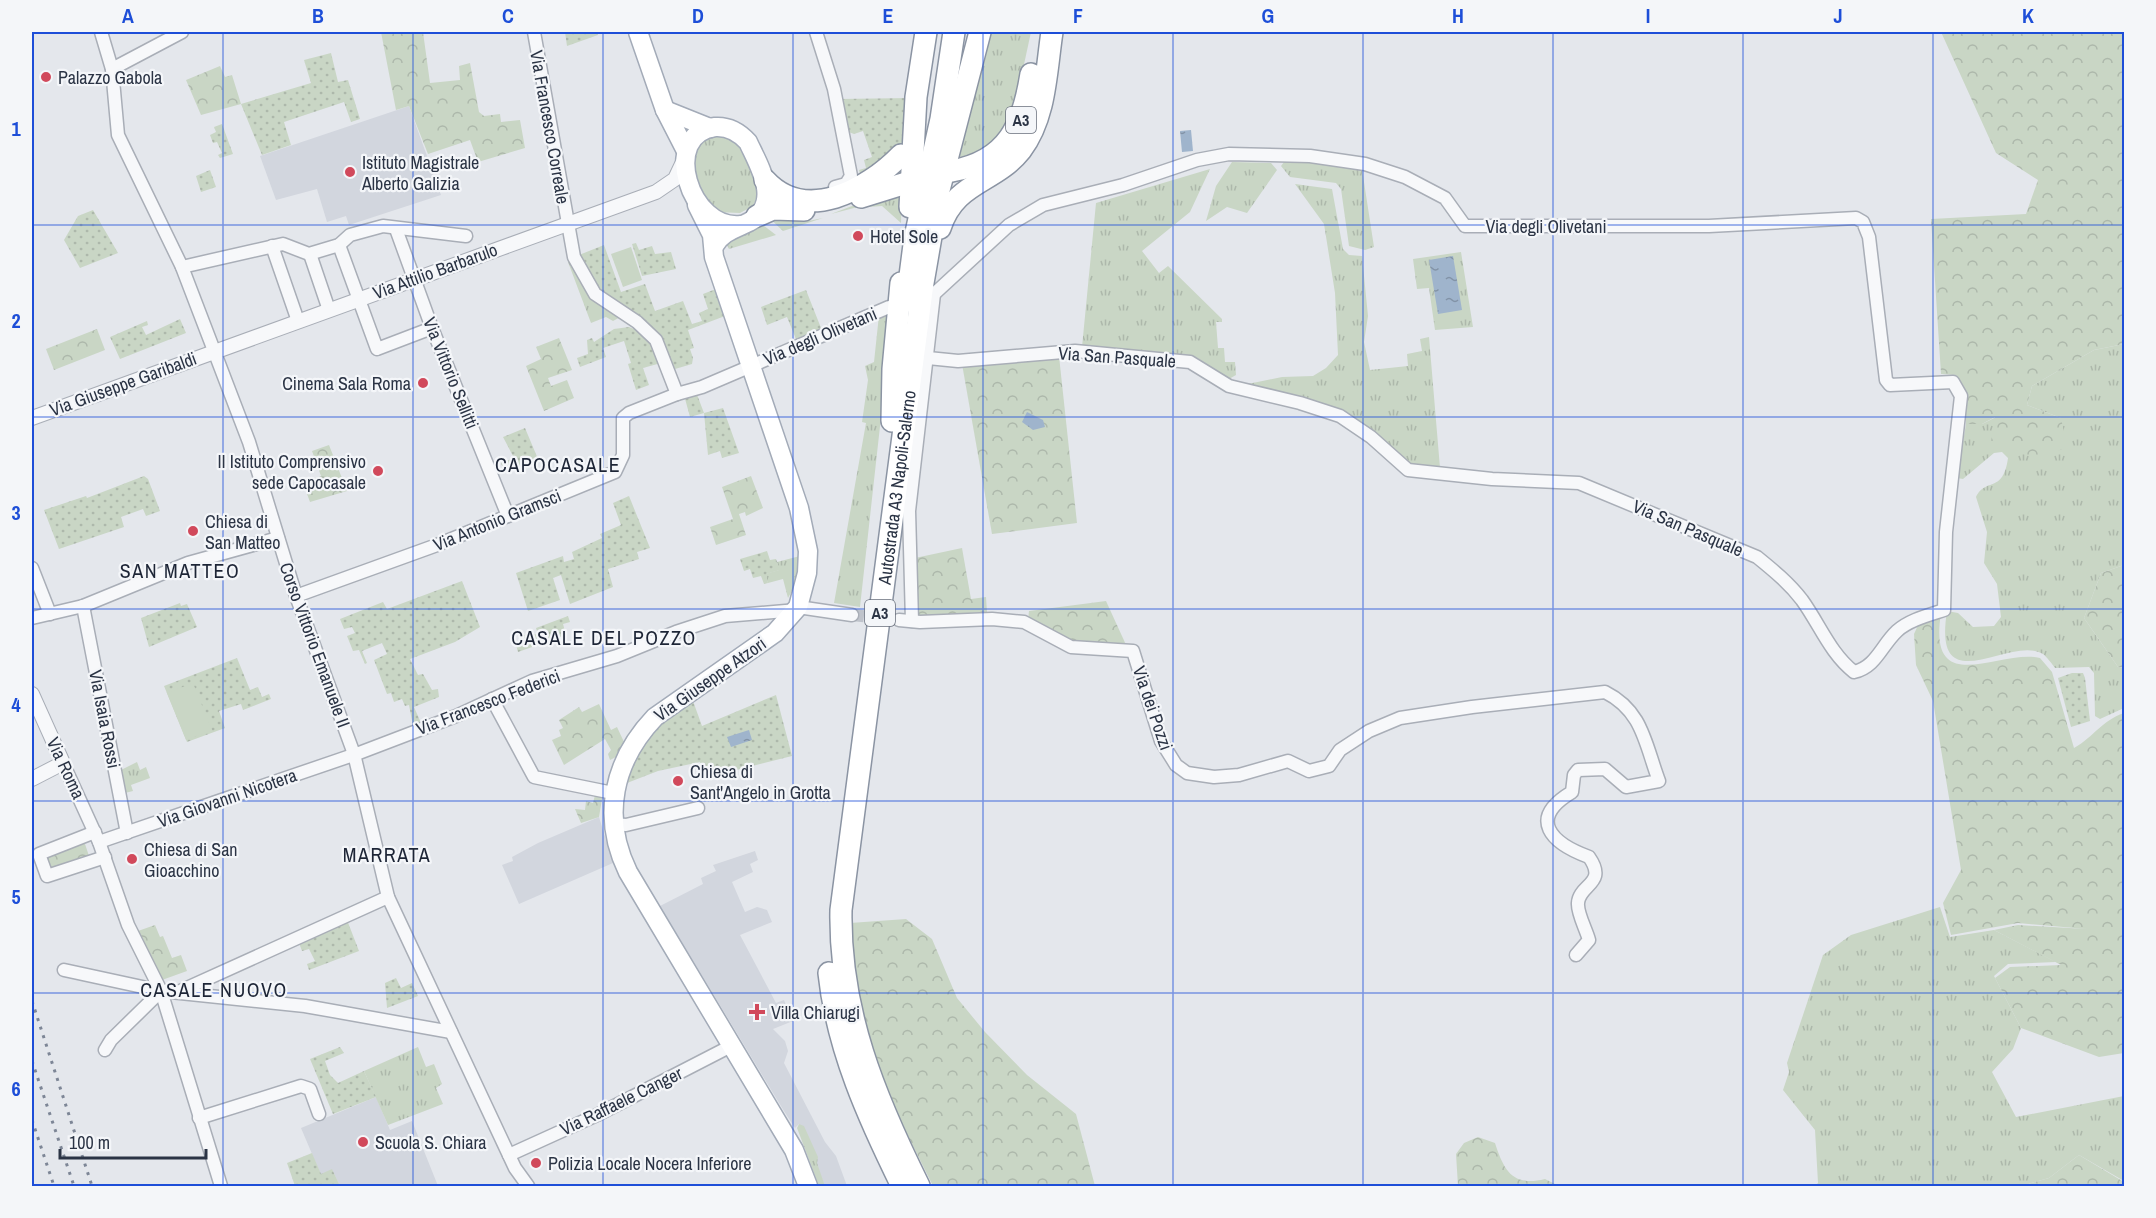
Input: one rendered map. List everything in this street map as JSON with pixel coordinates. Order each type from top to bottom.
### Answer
[{"type":"highway","points":[[892,422],[896,321],[909,216],[916,97],[926,32]]},
{"type":"highway","points":[[927,99],[937,32]]},
{"type":"highway","name":"Autostrada A3 Napoli-Salerno","points":[[902,1186],[865,1107],[850,1066],[833,1003],[826,932],[828,890],[915,237],[941,119],[954,32]]},
{"type":"highway","name":"Autostrada A3 Napoli-Salerno","points":[[919,1186],[878,1099],[857,1040],[844,979],[840,925],[845,860],[929,290],[939,190],[980,32]]},
{"type":"highway","name":"A3","points":[[952,171],[991,157],[1002,148],[1019,125],[1028,94],[1037,32]]},
{"type":"highway","name":"A3","points":[[929,290],[943,219],[954,200],[972,185],[1010,161],[1034,129],[1040,112],[1052,32]]},
{"type":"highway","points":[[765,180],[788,198],[804,202],[818,201],[864,185],[880,175],[901,155]]},
{"type":"highway","points":[[749,220],[773,210],[826,208],[906,183]]},
{"type":"main road","name":"Via Giuseppe Atzori","points":[[638,32],[665,110],[685,155],[696,202],[714,246],[714,257],[786,465],[808,551],[807,573],[797,608],[768,640],[655,717],[629,748],[613,793],[613,824],[618,850],[628,872],[794,1150],[808,1186]]},
{"type":"main road","points":[[665,110],[710,128],[727,128],[742,136],[748,142],[765,180],[766,199],[749,220],[723,235],[714,246]]},
{"type":"main road","points":[[685,155],[695,137],[710,128]]},
{"type":"main road","points":[[696,202],[722,224],[749,220]]},
{"type":"street","points":[[101,32],[112,69],[164,44],[182,32]]},
{"type":"street","name":"Via Francesco Correale","points":[[534,32],[573,254],[587,283],[607,304],[638,322],[656,340],[677,394]]},
{"type":"street","points":[[816,32],[834,89],[851,176],[846,183],[827,191],[818,201]]},
{"type":"street","name":"Corso Vittorio Emanuele II","points":[[112,69],[118,135],[182,267],[249,442],[296,596],[354,753],[388,897],[509,1155],[528,1186]]},
{"type":"street","name":"Via degli Olivetani","points":[[929,290],[1009,225],[1043,205],[1123,185],[1197,160],[1229,154],[1310,156],[1365,164],[1405,177],[1445,198],[1466,226],[1709,226],[1856,218],[1863,222]]},
{"type":"street","name":"Via Attilio Barbarulo","points":[[214,350],[656,192],[675,179],[685,155]]},
{"type":"street","name":"Via Attilio Barbarulo","points":[[656,192],[679,191],[696,202]]},
{"type":"street","name":"Via San Pasquale","points":[[928,358],[958,361],[1075,351],[1190,362],[1229,386],[1300,403],[1340,416],[1370,436],[1408,470],[1492,479],[1579,483],[1757,557],[1778,573],[1801,599],[1838,659],[1854,672],[1867,669],[1898,630],[1944,610],[1946,532],[1961,396],[1953,382],[1890,385],[1886,380],[1872,253],[1863,222]]},
{"type":"street","points":[[182,267],[284,244],[309,254],[339,245],[350,235],[383,226],[466,236]]},
{"type":"street","name":"Via Vittorio Sellitti","points":[[396,229],[432,328],[508,516]]},
{"type":"street","points":[[339,245],[377,349],[432,328]]},
{"type":"street","points":[[272,246],[298,321]]},
{"type":"street","points":[[310,257],[329,310]]},
{"type":"street","points":[[928,358],[929,290]]},
{"type":"street","name":"Via degli Olivetani","points":[[752,364],[889,307]]},
{"type":"street","name":"Via Giuseppe Garibaldi","points":[[32,418],[214,350]]},
{"type":"street","name":"Via dei Pozzi","points":[[928,358],[909,511],[906,621],[992,619],[1024,622],[1071,648],[1133,651],[1167,753],[1187,773],[1200,776],[1239,775],[1288,761],[1309,771],[1329,766],[1340,750],[1369,731],[1400,718],[1472,707],[1605,692],[1622,700],[1635,715],[1659,781],[1626,787],[1605,770],[1578,770],[1574,775],[1572,792],[1552,806],[1547,816],[1547,824],[1554,838],[1563,846],[1588,857],[1593,864],[1595,877],[1591,886],[1579,896],[1577,906],[1589,940],[1576,955]]},
{"type":"street","name":"Via Antonio Gramsci","points":[[296,596],[437,545],[615,472],[623,455],[623,418],[677,394],[702,387],[752,364]]},
{"type":"street","points":[[32,618],[83,606],[180,565],[278,538]]},
{"type":"street","points":[[32,568],[50,614]]},
{"type":"street","name":"Via Isaia Rossi","points":[[83,606],[127,833]]},
{"type":"street","points":[[797,608],[852,615]]},
{"type":"street","name":"Via Francesco Federici","points":[[354,753],[532,681],[617,656],[725,616],[797,608]]},
{"type":"street","name":"Via Roma","points":[[32,694],[97,837],[128,925],[161,991],[221,1186]]},
{"type":"street","points":[[492,699],[534,777],[613,793]]},
{"type":"street","name":"Via Giovanni Nicotera","points":[[105,857],[47,876],[39,854],[97,837],[127,833],[354,753]]},
{"type":"street","points":[[32,779],[63,763]]},
{"type":"street","points":[[613,824],[626,825],[698,808]]},
{"type":"street","points":[[176,993],[388,897]]},
{"type":"street","points":[[64,970],[161,991],[305,1006],[451,1032]]},
{"type":"street","points":[[105,1050],[111,1040],[161,991]]},
{"type":"street","name":"Via Raffaele Canger","points":[[509,1155],[597,1115],[733,1046]]},
{"type":"street","points":[[199,1118],[301,1086],[310,1089],[319,1114]]},
{"type":"shaded area","name":"Istituto Magistrale Alberto Galizia","points":[[409,106],[441,195],[349,225],[346,216],[327,222],[317,189],[276,200],[260,156]]},
{"type":"shaded area","points":[[599,817],[613,863],[519,904],[502,865],[513,861],[512,857],[538,843]]},
{"type":"shaded area","name":"Villa Chiarugi","points":[[755,851],[758,860],[750,864],[753,872],[732,882],[745,912],[757,907],[767,910],[772,922],[740,935],[776,1003],[784,1000],[793,1021],[773,1029],[785,1041],[788,1051],[784,1063],[825,1142],[836,1156],[847,1186],[825,1186],[799,1124],[795,1128],[784,1111],[660,906],[703,884],[701,878],[716,871],[713,865]]},
{"type":"shaded area","name":"Scuola S. Chiara","points":[[376,1097],[390,1130],[412,1121],[438,1186],[340,1186],[332,1170],[321,1175],[301,1128]]},
{"type":"green space","points":[[381,32],[423,32],[430,83],[460,80],[459,66],[470,63],[479,112],[484,116],[500,114],[501,122],[520,120],[525,148],[478,162],[470,140],[428,154],[409,106],[396,110]]},
{"type":"green space","points":[[565,32],[597,32],[598,35],[567,46]]},
{"type":"green space","points":[[987,32],[1031,32],[1012,120],[980,155],[953,165]]},
{"type":"green space","points":[[1941,32],[2124,32],[2124,344],[2094,350],[2032,386],[2027,405],[2061,418],[2067,447],[2040,458],[2011,451],[1991,442],[1995,417],[1982,424],[1966,424],[1966,395],[1956,375],[1941,374],[1931,219],[2026,214],[2038,180],[1996,153]]},
{"type":"green space","points":[[331,53],[338,82],[348,80],[360,119],[351,122],[344,102],[284,122],[291,145],[262,155],[241,104],[311,83],[304,60]]},
{"type":"green space","points":[[220,66],[225,77],[232,75],[241,104],[201,115],[186,80]]},
{"type":"green space","points":[[911,98],[901,146],[861,178],[859,170],[866,168],[864,160],[872,157],[863,131],[854,134],[846,131],[839,99]]},
{"type":"green space","points":[[222,124],[233,154],[220,158],[218,155],[222,153],[217,142],[213,143],[210,135],[216,132],[214,127]]},
{"type":"green space","points":[[724,133],[743,148],[756,177],[756,200],[753,206],[740,213],[716,212],[698,190],[692,154],[704,138]]},
{"type":"green space","points":[[1305,161],[1362,169],[1374,247],[1365,250],[1349,246],[1341,189],[1336,183],[1290,177],[1281,166],[1284,162]]},
{"type":"green space","points":[[1232,162],[1271,163],[1277,170],[1247,213],[1227,207],[1206,221],[1216,186]]},
{"type":"green space","points":[[1210,169],[1190,212],[1142,251],[1159,273],[1168,266],[1222,319],[1222,322],[1216,322],[1218,348],[1224,348],[1225,362],[1235,362],[1236,375],[1229,379],[1196,357],[1082,347],[1096,203]]},
{"type":"green space","points":[[210,170],[216,187],[201,192],[196,176]]},
{"type":"green space","points":[[1295,184],[1332,189],[1343,249],[1349,255],[1362,256],[1368,316],[1364,342],[1370,370],[1408,366],[1407,354],[1422,351],[1420,339],[1429,337],[1440,468],[1410,465],[1335,407],[1243,385],[1282,377],[1313,376],[1326,368],[1338,355],[1335,293],[1324,224]]},
{"type":"green space","points":[[902,187],[901,223],[882,206],[854,208],[831,214]]},
{"type":"green space","points":[[93,210],[118,253],[80,268],[64,240],[78,216]]},
{"type":"green space","points":[[766,215],[803,222],[823,218],[783,231]]},
{"type":"green space","points":[[763,225],[776,235],[729,249],[726,243],[746,230]]},
{"type":"green space","points":[[636,243],[639,250],[652,246],[655,254],[671,252],[676,269],[642,276],[632,244]]},
{"type":"green space","points":[[604,245],[621,292],[645,284],[655,311],[683,301],[692,324],[702,321],[699,313],[708,309],[703,294],[716,289],[725,316],[688,330],[694,348],[690,349],[692,364],[675,369],[670,356],[652,329],[618,301],[613,301],[592,280],[579,255]]},
{"type":"green space","points":[[631,247],[642,280],[623,287],[611,254]]},
{"type":"green space","points":[[1461,252],[1473,327],[1435,330],[1429,288],[1417,289],[1413,259]]},
{"type":"green space","points":[[574,259],[624,315],[613,321],[606,317],[591,323],[568,262]]},
{"type":"green space","points":[[806,290],[823,333],[798,344],[787,317],[767,325],[761,307]]},
{"type":"green space","points":[[893,309],[860,607],[834,603],[866,423],[862,422],[868,380],[865,366],[874,362],[879,315]]},
{"type":"green space","points":[[180,319],[186,333],[120,359],[110,337],[147,321],[148,325],[142,327],[146,335]]},
{"type":"green space","points":[[629,327],[646,334],[661,363],[643,368],[649,385],[636,390],[624,341],[603,348],[606,357],[580,367],[577,358],[588,354],[587,340],[592,338],[594,342],[614,329]]},
{"type":"green space","points":[[97,329],[105,350],[54,370],[46,349]]},
{"type":"green space","points":[[559,338],[572,370],[548,378],[551,386],[567,380],[574,398],[544,411],[526,366],[541,359],[536,347]]},
{"type":"green space","points":[[2124,344],[2124,565],[2101,573],[2084,618],[2118,667],[2124,668],[2124,708],[2100,719],[2095,716],[2094,673],[2089,667],[2055,668],[2043,654],[2029,650],[1962,661],[1951,655],[1945,639],[1947,611],[1958,613],[1973,627],[1994,626],[2001,617],[1997,584],[1984,563],[1987,532],[1976,497],[1980,491],[1998,481],[2006,469],[2008,458],[2002,452],[1994,453],[1963,479],[1957,478],[1966,424],[1982,424],[1996,417],[2061,418],[2027,405],[2032,386],[2094,350]]},
{"type":"green space","points":[[1059,356],[1077,523],[992,534],[962,364]]},
{"type":"green space","points":[[696,392],[704,413],[690,417],[684,395]]},
{"type":"green space","points":[[723,408],[739,453],[722,458],[720,451],[708,455],[704,413]]},
{"type":"green space","points":[[525,428],[538,459],[504,471],[501,463],[514,458],[503,437]]},
{"type":"green space","points":[[329,445],[347,491],[310,502],[303,483],[321,476],[312,451]]},
{"type":"green space","points":[[144,476],[148,479],[160,511],[146,516],[143,509],[121,517],[124,527],[59,549],[44,510],[86,496],[87,498]]},
{"type":"green space","points":[[751,476],[763,508],[746,516],[745,512],[739,514],[746,535],[716,545],[710,527],[733,519],[722,487]]},
{"type":"green space","points":[[629,496],[650,548],[637,552],[639,559],[608,569],[613,587],[570,604],[561,575],[553,578],[560,600],[528,611],[516,573],[563,556],[564,562],[574,559],[572,552],[602,538],[600,534],[621,525],[613,503]]},
{"type":"green space","points":[[962,548],[971,599],[986,597],[987,612],[917,616],[915,558]]},
{"type":"green space","points":[[767,551],[770,560],[776,559],[780,570],[766,574],[768,583],[764,584],[761,576],[753,578],[750,569],[744,571],[740,559]]},
{"type":"green space","points":[[800,556],[794,587],[788,598],[783,579],[768,583],[765,574],[779,570],[777,562]]},
{"type":"green space","points":[[2124,565],[2124,668],[2118,667],[2084,618],[2101,573]]},
{"type":"green space","points":[[462,581],[480,627],[455,642],[410,659],[418,675],[423,674],[432,690],[438,689],[439,697],[414,707],[421,723],[413,726],[409,705],[405,706],[402,699],[394,702],[391,693],[387,694],[374,660],[387,654],[382,643],[362,651],[367,663],[365,664],[359,650],[353,651],[347,636],[355,633],[352,627],[344,629],[340,619],[383,602],[387,609]]},
{"type":"green space","points":[[1106,601],[1127,647],[1072,644],[1028,620],[1029,611]]},
{"type":"green space","points":[[180,603],[181,606],[187,604],[197,627],[149,647],[141,618]]},
{"type":"green space","points":[[1941,613],[1940,640],[1945,656],[1956,663],[1971,665],[2024,657],[2040,658],[2052,672],[2074,748],[2109,720],[2124,713],[2124,1053],[2099,1057],[2021,1028],[1995,978],[2010,967],[2061,965],[1994,930],[2018,925],[2086,929],[2018,923],[1951,935],[1943,903],[1961,870],[1933,701],[1916,665],[1914,634],[1920,621]]},
{"type":"green space","points":[[568,616],[570,622],[563,624],[566,635],[518,652],[516,645],[523,643],[522,635],[538,634],[536,628]]},
{"type":"green space","points":[[237,658],[250,690],[258,687],[262,697],[269,694],[271,699],[243,710],[241,704],[219,711],[225,728],[187,742],[164,686]]},
{"type":"green space","points":[[2072,673],[2083,673],[2085,678],[2090,721],[2071,727],[2058,678]]},
{"type":"green space","points":[[193,683],[212,730],[186,740],[167,693]]},
{"type":"green space","points":[[776,695],[792,756],[705,778],[700,762],[658,771],[627,783],[636,756],[651,735],[693,701],[702,726]]},
{"type":"green space","points":[[599,704],[611,730],[617,727],[624,742],[618,756],[610,760],[608,754],[611,750],[605,739],[564,765],[552,740],[561,736],[559,730],[563,728],[559,720],[579,707],[582,712]]},
{"type":"green space","points":[[137,762],[140,770],[146,767],[150,778],[131,785],[133,791],[125,793],[121,770]]},
{"type":"green space","points":[[596,791],[603,793],[599,817],[581,823],[575,809],[585,810],[586,801],[593,803]]},
{"type":"green space","points":[[84,841],[89,856],[49,869],[44,854]]},
{"type":"green space","points":[[1940,907],[1950,937],[1994,930],[2056,962],[2008,964],[1994,976],[2021,1028],[2013,1049],[1992,1072],[2016,1117],[2124,1096],[2124,1181],[2079,1155],[2049,1178],[2020,1186],[1815,1186],[1818,1183],[1815,1130],[1783,1090],[1789,1072],[1787,1063],[1823,955],[1851,935]]},
{"type":"green space","points":[[906,919],[932,939],[957,998],[985,1032],[1027,1075],[1076,1114],[1095,1186],[933,1186],[880,1080],[856,1002],[850,923]]},
{"type":"green space","points":[[347,920],[359,951],[309,970],[307,964],[315,961],[309,949],[302,951],[299,943]]},
{"type":"green space","points":[[155,925],[160,937],[163,936],[172,958],[181,955],[187,971],[162,980],[138,931]]},
{"type":"green space","points":[[396,978],[401,988],[412,983],[418,996],[387,1008],[385,983]]},
{"type":"green space","points":[[340,1047],[344,1053],[325,1061],[330,1075],[338,1083],[364,1071],[376,1097],[333,1114],[310,1059]]},
{"type":"green space","points":[[418,1047],[426,1067],[434,1064],[442,1084],[436,1088],[443,1104],[388,1125],[364,1071]]},
{"type":"green space","points":[[799,1124],[804,1126],[818,1157],[817,1163],[825,1186],[819,1186],[797,1128]]},
{"type":"green space","points":[[1478,1137],[1495,1143],[1506,1169],[1517,1179],[1534,1181],[1545,1179],[1559,1186],[1458,1186],[1456,1154],[1464,1143]]},
{"type":"green space","points":[[312,1153],[321,1174],[332,1169],[340,1186],[295,1186],[287,1163]]},
{"type":"green space","points":[[2079,1155],[2124,1182],[2124,1186],[2020,1186],[2049,1178]]},
{"type":"water","points":[[1191,130],[1193,151],[1182,152],[1180,131]]},
{"type":"water","points":[[1453,256],[1462,310],[1438,314],[1429,260]]},
{"type":"water","points":[[1027,412],[1043,420],[1045,427],[1033,430],[1022,422]]},
{"type":"water","points":[[749,730],[752,740],[731,747],[727,737]]},
{"type":"tunnel","points":[[852,615],[899,620]]},
{"type":"railway","points":[[32,1001],[92,1186]]},
{"type":"railway","points":[[32,1061],[74,1186]]},
{"type":"railway","points":[[32,1120],[54,1186]]},
{"type":"place","name":"Palazzo Gabola","points":[[46,77]]},
{"type":"place","name":"Istituto Magistrale Alberto Galizia","points":[[350,172]]},
{"type":"place","name":"Hotel Sole","points":[[858,236]]},
{"type":"place","name":"Cinema Sala Roma","points":[[423,383]]},
{"type":"place","name":"II Istituto Comprensivo sede Capocasale","points":[[378,471]]},
{"type":"place","name":"Chiesa di San Matteo","points":[[193,531]]},
{"type":"place","name":"Chiesa di Sant'Angelo in Grotta","points":[[678,781]]},
{"type":"place","name":"Chiesa di San Gioacchino","points":[[132,859]]},
{"type":"place","name":"Villa Chiarugi","points":[[757,1012]]},
{"type":"place","name":"Scuola S. Chiara","points":[[363,1142]]},
{"type":"place","name":"Polizia Locale Nocera Inferiore","points":[[536,1163]]},
{"type":"district","name":"CAPOCASALE","points":[[558,464]]},
{"type":"district","name":"SAN MATTEO","points":[[180,570]]},
{"type":"district","name":"CASALE DEL POZZO","points":[[604,637]]},
{"type":"district","name":"MARRATA","points":[[387,854]]},
{"type":"district","name":"CASALE NUOVO","points":[[214,989]]}]
